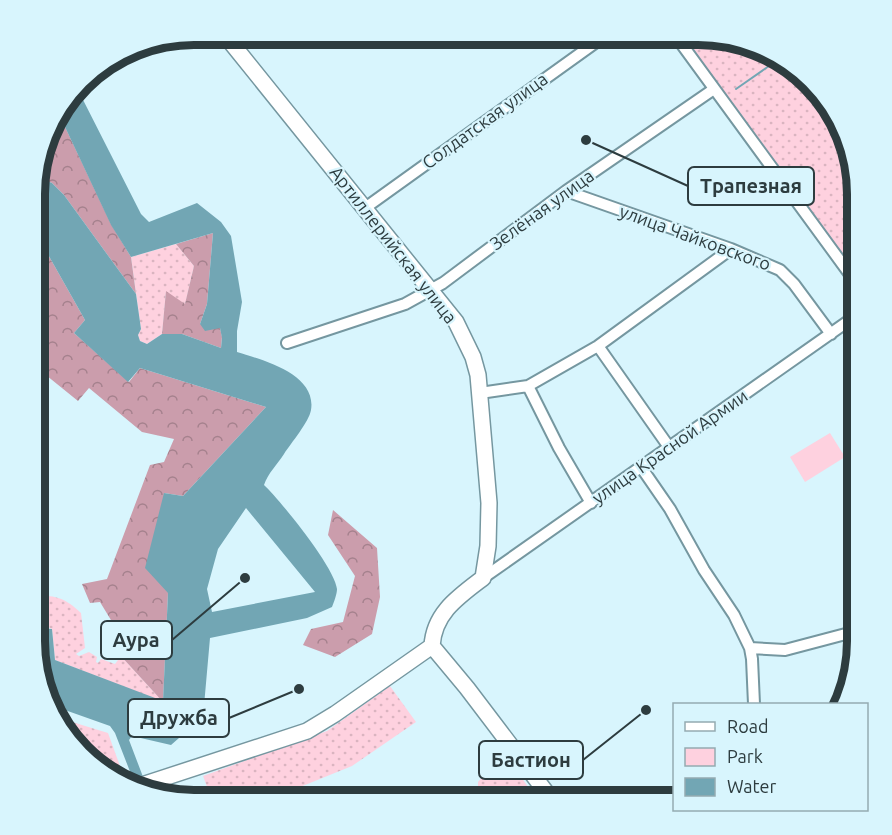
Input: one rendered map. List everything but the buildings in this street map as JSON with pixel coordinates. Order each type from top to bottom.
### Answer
[{"type":"street","name":"Артиллерийская улица","points":[[234,45],[456,322],[466,340],[473,357],[480,393],[489,503],[488,546],[483,578]]},
{"type":"street","name":"Солдатская улица","points":[[365,208],[592,45]]},
{"type":"street","points":[[682,45],[847,270]]},
{"type":"street","name":"Зелёная улица","points":[[287,343],[405,304],[443,283],[566,191],[714,89]]},
{"type":"street","name":"улица Чайковского","points":[[566,191],[731,249],[780,270],[831,334]]},
{"type":"street","points":[[480,393],[528,386],[598,346],[731,249]]},
{"type":"street","name":"улица Красной Армии","points":[[483,578],[847,322]]},
{"type":"street","points":[[598,346],[669,447]]},
{"type":"street","points":[[528,386],[559,448],[591,503]]},
{"type":"street","points":[[641,467],[670,509],[734,615],[750,648],[754,703]]},
{"type":"street","points":[[483,578],[442,613],[432,636],[432,646],[544,790]]},
{"type":"street","points":[[750,648],[785,650],[847,633]]},
{"type":"street","points":[[149,783],[307,731],[432,646]]},
{"type":"green space","points":[[691,45],[708,45],[737,50],[764,60],[796,82],[822,111],[836,137],[844,165],[847,184],[847,261],[782,181]]},
{"type":"green space","points":[[63,123],[111,224],[131,257],[136,294],[64,195],[52,183],[46,180],[46,175],[50,155]]},
{"type":"green space","points":[[213,233],[207,304],[200,324],[220,328],[221,348],[182,334],[162,334],[166,291],[185,304],[194,266],[176,244]]},
{"type":"green space","points":[[176,244],[194,266],[185,305],[166,292],[162,334],[147,344],[140,341],[138,335],[141,329],[131,257]]},
{"type":"green space","points":[[45,249],[85,320],[74,333],[129,382],[140,368],[266,407],[183,496],[164,493],[168,593],[163,702],[109,643],[114,625],[100,602],[90,603],[82,584],[107,579],[150,465],[164,462],[174,439],[142,432],[89,388],[78,401],[45,374]]},
{"type":"green space","points":[[830,433],[845,457],[805,482],[790,457]]},
{"type":"green space","points":[[333,510],[377,548],[380,597],[372,634],[335,657],[303,645],[311,629],[343,622],[355,576],[328,535]]},
{"type":"green space","points":[[45,596],[61,599],[81,613],[85,648],[76,654],[79,656],[89,652],[97,657],[96,662],[98,663],[101,659],[115,664],[121,656],[163,702],[55,660],[52,629],[45,626]]},
{"type":"green space","points":[[390,686],[416,722],[352,766],[293,790],[208,790],[203,776],[327,731]]},
{"type":"green space","points":[[69,721],[108,733],[122,772],[96,753]]},
{"type":"green space","points":[[504,752],[530,790],[478,790],[478,782]]},
{"type":"water","points":[[81,97],[141,214],[149,222],[197,203],[221,222],[231,236],[242,302],[237,331],[237,352],[286,370],[306,387],[311,398],[311,410],[307,420],[264,485],[318,551],[337,589],[332,607],[307,618],[210,638],[203,717],[171,745],[132,736],[129,740],[145,782],[132,776],[110,726],[61,709],[50,680],[45,651],[45,629],[52,629],[55,660],[163,701],[168,593],[145,568],[164,493],[183,496],[266,407],[140,368],[128,382],[74,333],[85,320],[45,249],[46,180],[52,183],[64,195],[136,294],[141,329],[138,335],[140,341],[147,344],[162,334],[182,334],[221,348],[220,328],[205,331],[200,324],[207,304],[213,233],[131,257],[111,225],[63,123]],"holes":[[[246,508],[315,592],[212,612],[207,589],[218,549]]]},
{"type":"waterway","points":[[736,89],[771,64]]},
{"type":"place","name":"Трапезная","points":[[586,140]]},
{"type":"place","name":"Аура","points":[[245,578]]},
{"type":"place","name":"Дружба","points":[[299,689]]},
{"type":"place","name":"Бастион","points":[[646,710]]}]
